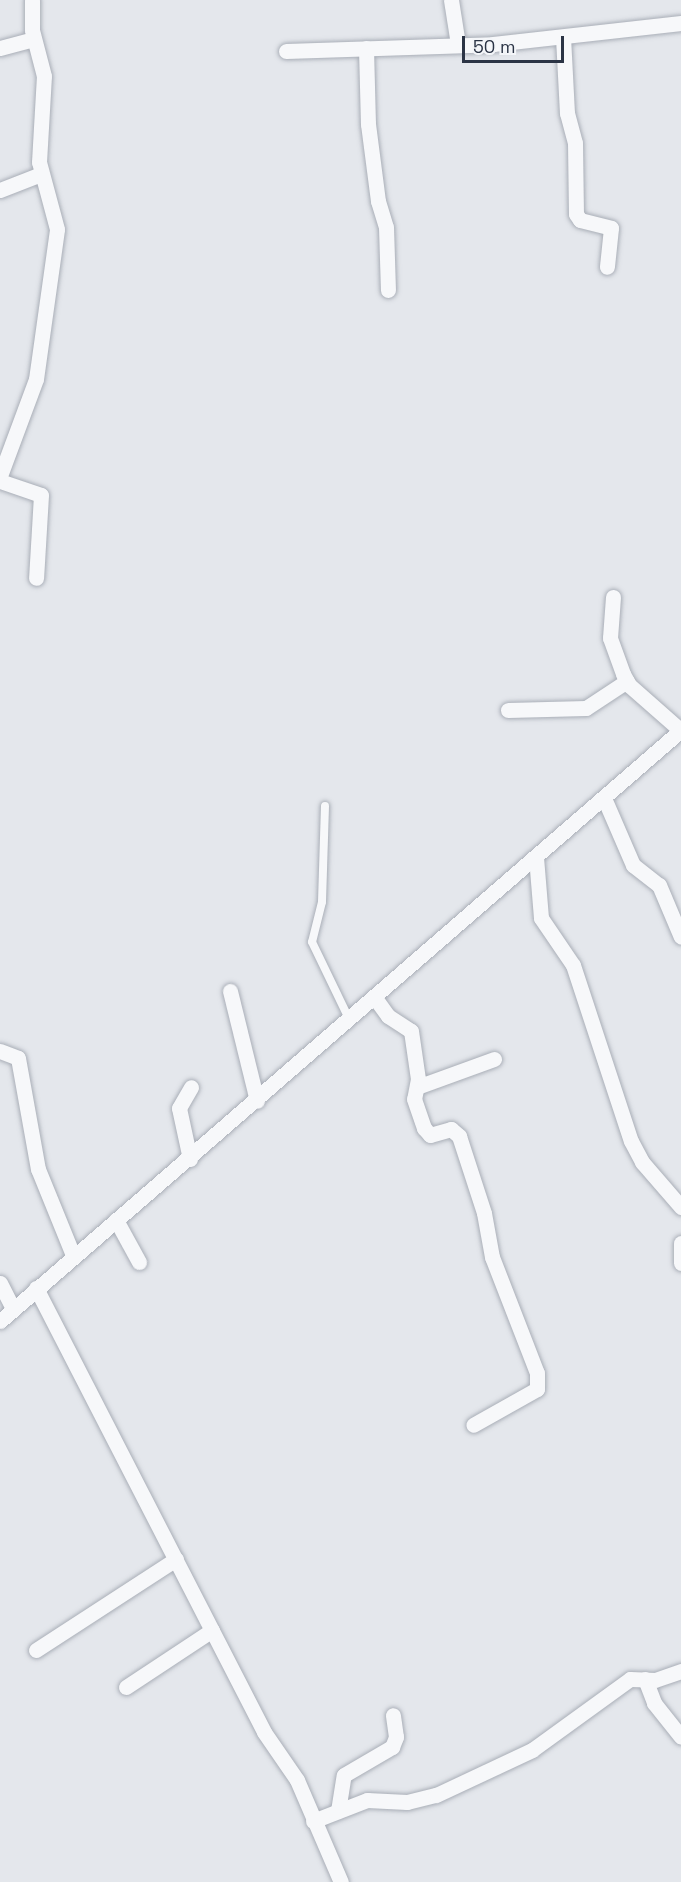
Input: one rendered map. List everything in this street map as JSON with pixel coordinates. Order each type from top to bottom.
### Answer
[{"type":"street","points":[[0,476],[36,379],[49,264],[56,239],[55,222],[41,174],[44,76],[34,39],[32,0]]},
{"type":"street","points":[[450,0],[458,44]]},
{"type":"street","points":[[286,51],[563,37],[681,23]]},
{"type":"street","points":[[563,37],[567,113],[575,143],[576,214],[580,220],[611,228],[607,267]]},
{"type":"street","points":[[0,48],[34,39]]},
{"type":"street","points":[[366,48],[368,124],[379,205],[386,226],[388,290]]},
{"type":"street","points":[[0,190],[41,174]]},
{"type":"street","points":[[0,481],[41,495],[36,578]]},
{"type":"street","points":[[0,1321],[72,1255],[190,1159],[681,730],[627,681],[609,638],[614,597]]},
{"type":"street","points":[[508,710],[586,708],[627,681]]},
{"type":"street","points":[[604,798],[633,865],[659,885],[681,937]]},
{"type":"street","points":[[536,857],[541,918],[573,965],[631,1141],[642,1162],[681,1207]]},
{"type":"street","points":[[230,991],[257,1101]]},
{"type":"street","points":[[375,998],[388,1016],[411,1031],[417,1088],[415,1105],[427,1132],[433,1135],[451,1129],[459,1136],[484,1213],[492,1257],[539,1381],[537,1389],[473,1425]]},
{"type":"street","points":[[0,1051],[18,1058],[38,1169],[72,1255]]},
{"type":"street","points":[[417,1088],[494,1059]]},
{"type":"street","points":[[190,1159],[179,1108],[191,1087]]},
{"type":"street","points":[[116,1220],[139,1262]]},
{"type":"street","points":[[681,1243],[681,1263]]},
{"type":"street","points":[[0,1283],[13,1309]]},
{"type":"street","points":[[36,1288],[270,1742],[297,1780],[341,1882]]},
{"type":"street","points":[[36,1650],[176,1559]]},
{"type":"street","points":[[126,1687],[212,1630]]},
{"type":"street","points":[[313,1821],[367,1800],[424,1799],[475,1779],[532,1750],[630,1679],[655,1680],[681,1671]]},
{"type":"street","points":[[645,1679],[654,1702],[681,1737]]},
{"type":"street","points":[[338,1810],[344,1774],[392,1747],[396,1737],[393,1715]]},
{"type":"lane","points":[[325,806],[322,902],[312,942],[350,1020]]}]
